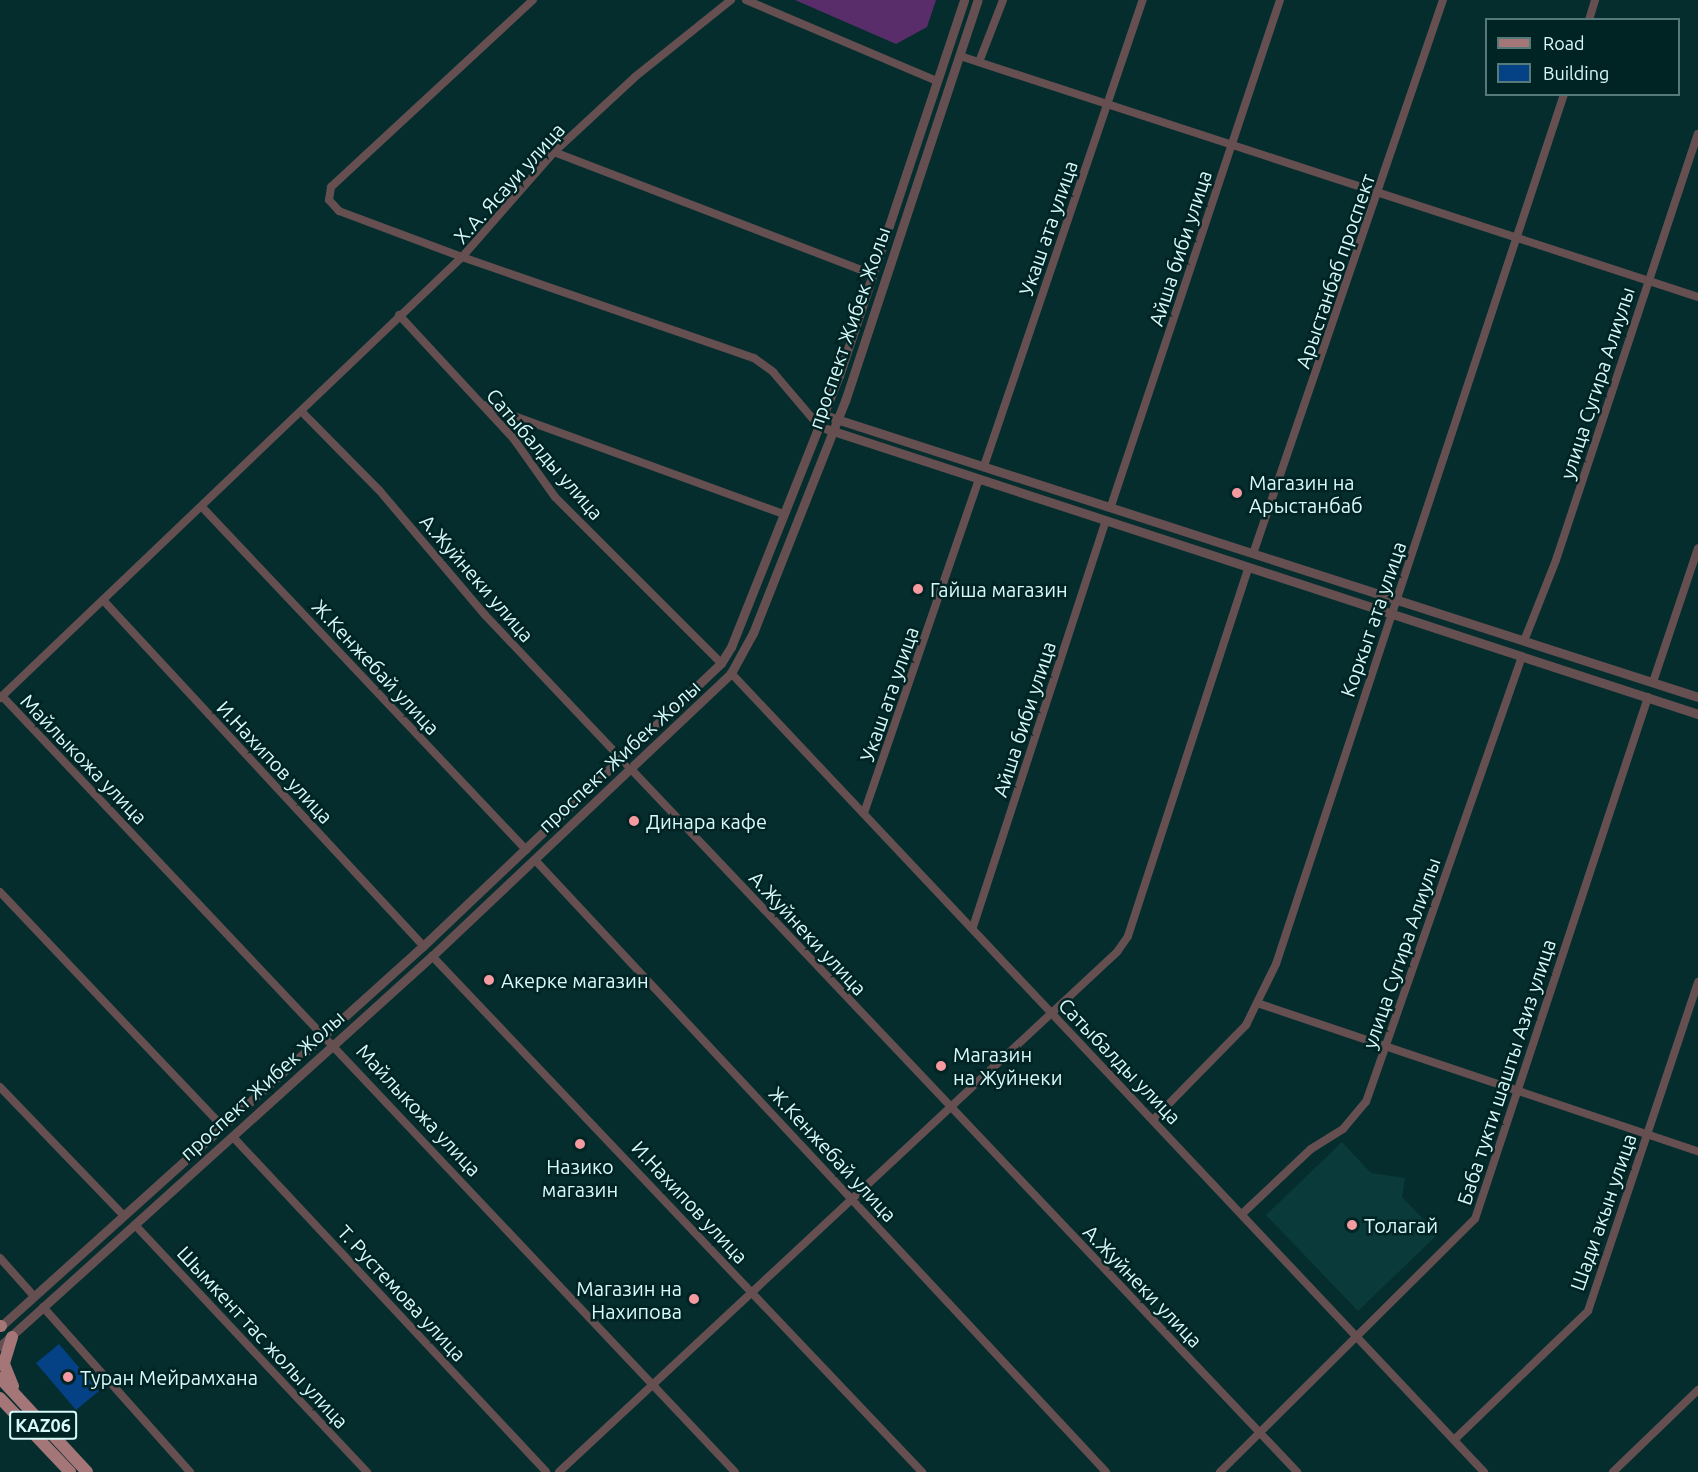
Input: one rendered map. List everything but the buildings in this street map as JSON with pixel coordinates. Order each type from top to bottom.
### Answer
[{"type":"main road","points":[[12,1337],[4,1364],[21,1401]]},
{"type":"main road","name":"KАZ06","points":[[0,1378],[21,1401],[27,1417],[70,1472]]},
{"type":"main road","name":"KАZ06","points":[[0,1398],[27,1417],[87,1472]]},
{"type":"street","points":[[1,697],[462,257],[339,212],[329,200],[331,187],[533,0]]},
{"type":"street","name":"Х.А. Ясауи улица","points":[[731,0],[635,77],[554,152],[462,257],[754,358],[809,410],[819,426]]},
{"type":"street","points":[[746,0],[937,81]]},
{"type":"street","name":"проспект Жибек Жолы","points":[[0,1326],[423,946],[721,663],[824,415],[964,0]]},
{"type":"street","name":"проспект Жибек Жолы","points":[[0,1346],[432,956],[632,770],[731,673],[753,633],[837,420],[978,0]]},
{"type":"street","points":[[979,62],[1003,0]]},
{"type":"street","name":"Укаш ата улица","points":[[984,466],[1143,0]]},
{"type":"street","name":"Айша биби улица","points":[[1111,507],[1280,0]]},
{"type":"street","name":"Арыстанбаб проспект","points":[[1254,551],[1380,192],[1443,0]]},
{"type":"street","points":[[1590,18],[1595,0]]},
{"type":"street","points":[[960,56],[1107,106],[1232,143],[1698,297]]},
{"type":"street","name":"Коркыт ата улица","points":[[1154,1119],[1246,1025],[1276,964],[1563,96]]},
{"type":"street","name":"улица Сугира Алиулы","points":[[1524,641],[1698,134]]},
{"type":"street","points":[[554,152],[872,274]]},
{"type":"street","name":"Сатыбалды улица","points":[[399,315],[513,438],[555,497],[721,663]]},
{"type":"street","points":[[482,405],[784,514]]},
{"type":"street","name":"Х.А. Ясауи улица","points":[[809,410],[824,415]]},
{"type":"street","name":"А.Жуйнеки улица","points":[[302,412],[632,770],[1297,1472]]},
{"type":"street","points":[[824,415],[1254,551],[1396,600],[1698,697]]},
{"type":"street","points":[[819,426],[978,482],[1698,714]]},
{"type":"street","name":"Укаш ата улица","points":[[864,813],[978,482]]},
{"type":"street","name":"Ж.Кенжебай улица","points":[[201,507],[526,850]]},
{"type":"street","name":"Айша биби улица","points":[[973,927],[1106,522]]},
{"type":"street","points":[[1653,682],[1698,548]]},
{"type":"street","points":[[559,1472],[655,1387],[1049,1013],[1117,952],[1128,936],[1248,568]]},
{"type":"street","name":"И.Нахипов улица","points":[[103,600],[423,946]]},
{"type":"street","name":"улица Сугира Алиулы","points":[[1244,1213],[1311,1149],[1344,1129],[1366,1102],[1522,657]]},
{"type":"street","name":"Сатыбалды улица","points":[[731,673],[973,927],[1049,1013],[1244,1213],[1484,1472]]},
{"type":"street","name":"Майлыкожа улица","points":[[1,697],[325,1035],[735,1472]]},
{"type":"street","name":"Баба тукти шашты Азиз улица","points":[[1220,1472],[1262,1435],[1475,1219],[1648,697]]},
{"type":"street","name":"Ж.Кенжебай улица","points":[[535,860],[1106,1472]]},
{"type":"street","points":[[0,892],[223,1127]]},
{"type":"street","name":"И.Нахипов улица","points":[[432,956],[922,1472]]},
{"type":"street","name":"Шади акын улица","points":[[1454,1440],[1588,1311],[1698,982]]},
{"type":"street","points":[[1257,1003],[1698,1151]]},
{"type":"street","points":[[0,1087],[124,1216]]},
{"type":"street","name":"Т. Рустемова улица","points":[[233,1137],[546,1472]]},
{"type":"street","name":"Шымкент тас жолы улица","points":[[135,1225],[367,1472]]},
{"type":"street","points":[[0,1258],[33,1295]]},
{"type":"street","points":[[43,1307],[190,1472]]},
{"type":"street","points":[[1613,1472],[1698,1390]]},
{"type":"shaded area","points":[[795,0],[936,0],[927,27],[896,44]]},
{"type":"shaded area","name":"Толагай","points":[[1342,1142],[1371,1173],[1405,1178],[1402,1197],[1438,1234],[1358,1311],[1266,1215]]},
{"type":"place","name":"Магазин на Арыстанбаб","points":[[1237,493]]},
{"type":"place","name":"Гайша магазин","points":[[918,589]]},
{"type":"place","name":"Динара кафе","points":[[634,821]]},
{"type":"place","name":"Акерке магазин","points":[[489,980]]},
{"type":"place","name":"Магазин на Жуйнеки","points":[[941,1066]]},
{"type":"place","name":"Назико магазин","points":[[580,1144]]},
{"type":"place","name":"Толагай","points":[[1352,1225]]},
{"type":"place","name":"Магазин на Нахипова","points":[[694,1299]]},
{"type":"place","name":"Туран Мейрамхана","points":[[68,1377]]}]
